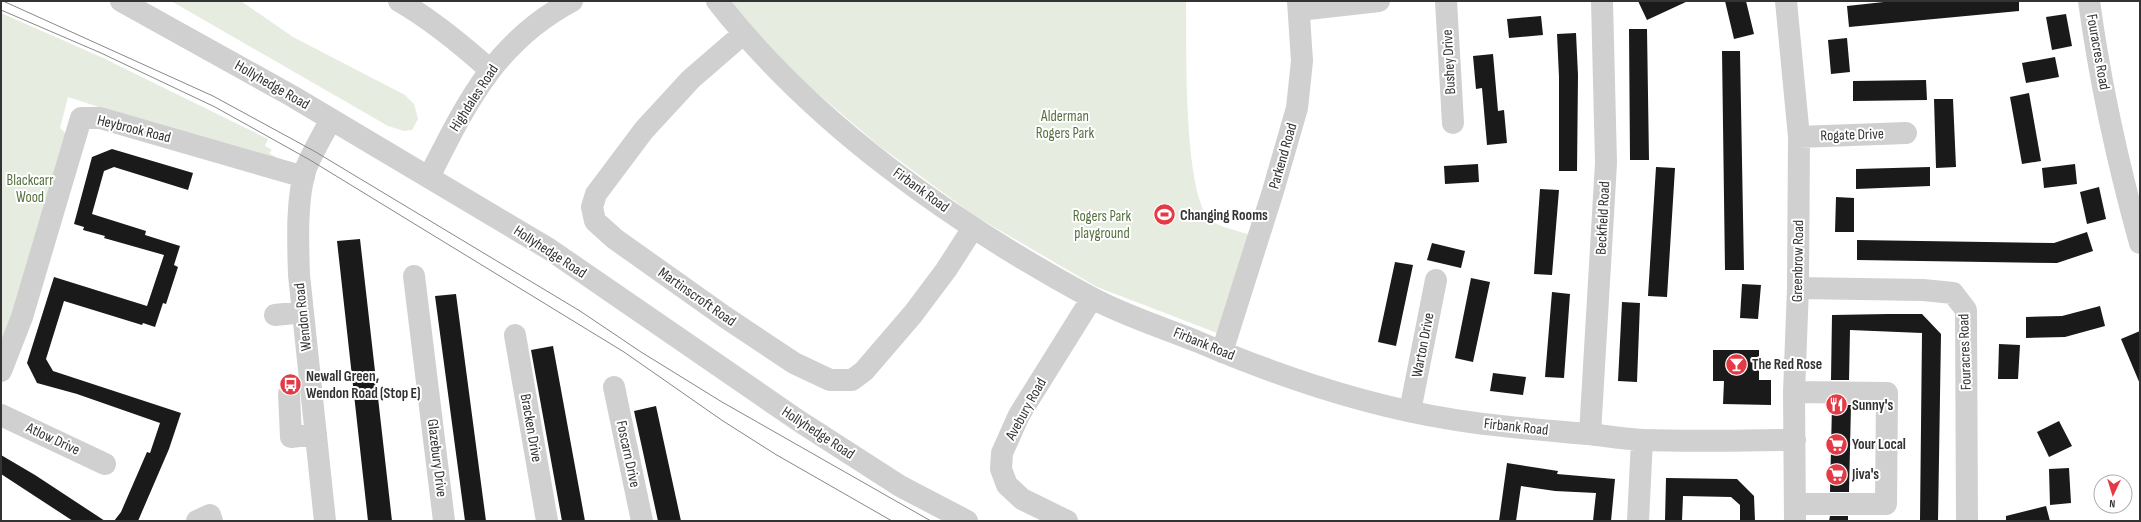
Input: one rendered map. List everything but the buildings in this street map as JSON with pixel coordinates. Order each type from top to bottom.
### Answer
[{"type":"street","name":"Hollyhedge Road","points":[[121,1],[331,119],[549,249],[710,362],[891,481],[967,521]]},
{"type":"street","points":[[399,1],[436,25],[464,46],[489,69]]},
{"type":"street","name":"Highdales Road","points":[[428,177],[458,120],[489,69],[523,33],[572,1]]},
{"type":"street","name":"Firbank Road","points":[[717,1],[743,34],[776,68],[827,116],[882,162],[973,228],[1092,298],[1222,352],[1311,385],[1410,411],[1509,428],[1590,434],[1642,440],[1795,440]]},
{"type":"street","points":[[1298,6],[1379,1]]},
{"type":"street","name":"Bushey Drive","points":[[1446,1],[1453,122]]},
{"type":"street","name":"Beckfield Road","points":[[1590,434],[1606,163],[1602,1]]},
{"type":"street","name":"Greenbrow Road","points":[[1786,1],[1798,137],[1798,288],[1794,392],[1795,512]]},
{"type":"street","name":"Fouracres Road","points":[[2089,1],[2109,111],[2129,202],[2140,243]]},
{"type":"street","name":"Parkend Road","points":[[1222,352],[1271,198],[1297,108],[1302,61],[1298,6]]},
{"type":"street","name":"Martinscroft Road","points":[[743,34],[691,79],[644,130],[596,194],[592,207],[595,221],[615,239],[724,317],[794,363],[830,380],[852,380],[864,371],[914,314],[946,270],[973,228]]},
{"type":"street","name":"Heybrook Road","points":[[1,372],[22,317],[81,118],[106,120],[304,177]]},
{"type":"street","name":"Wendon Road","points":[[325,521],[298,275],[298,245],[304,177],[314,151],[331,119]]},
{"type":"street","name":"Rogate Drive","points":[[1798,137],[1906,133]]},
{"type":"street","name":"Glazebury Drive","points":[[414,276],[444,521]]},
{"type":"street","name":"Warton Drive","points":[[1410,411],[1436,280]]},
{"type":"street","name":"Fouracres Road","points":[[1798,288],[1923,290],[1953,293],[1966,310],[1967,521]]},
{"type":"street","name":"Avebury Road","points":[[1067,521],[1022,499],[1007,485],[1001,469],[1002,453],[1019,415],[1092,298]]},
{"type":"street","points":[[275,315],[303,312]]},
{"type":"street","name":"Bracken Drive","points":[[515,335],[547,521]]},
{"type":"street","name":"Foscarn Drive","points":[[614,387],[642,521]]},
{"type":"street","points":[[1794,392],[1887,393],[1886,504],[1795,512]]},
{"type":"street","points":[[289,394],[291,437],[316,434]]},
{"type":"street","name":"Atlow Drive","points":[[1,415],[106,464]]},
{"type":"street","points":[[1638,521],[1642,440]]},
{"type":"street","points":[[197,521],[210,515],[212,521]]},
{"type":"green space","points":[[171,1],[241,1],[293,37],[405,95],[414,104],[418,119],[412,130],[404,131],[388,126]]},
{"type":"green space","name":"Alderman Rogers Park","points":[[729,1],[1186,1],[1188,119],[1191,154],[1196,185],[1203,209],[1213,222],[1226,228],[1251,235],[1217,333],[1097,287],[975,216],[878,145],[803,81],[773,53]]},
{"type":"green space","name":"Blackcarr Wood","points":[[1,13],[101,57],[268,139],[265,146],[272,150],[269,153],[281,160],[163,128],[68,97],[60,128],[69,136],[1,351]]},
{"type":"tram line","points":[[3,1],[213,96],[314,151],[580,311],[641,352],[722,402],[931,521]]},
{"type":"tram line","points":[[1,10],[101,53],[215,107],[310,160],[624,352],[723,421],[775,454],[892,521]]},
{"type":"place","name":"Changing Rooms","points":[[1164,215]]},
{"type":"place","name":"The Red Rose","points":[[1736,364]]},
{"type":"place","name":"Newall Green, Wendon Road (Stop E)","points":[[290,385]]},
{"type":"place","name":"Sunny's","points":[[1837,405]]},
{"type":"place","name":"Your Local","points":[[1837,444]]},
{"type":"place","name":"Jiva's","points":[[1836,474]]},
{"type":"park label","name":"Rogers Park playground","points":[[1102,224]]}]
